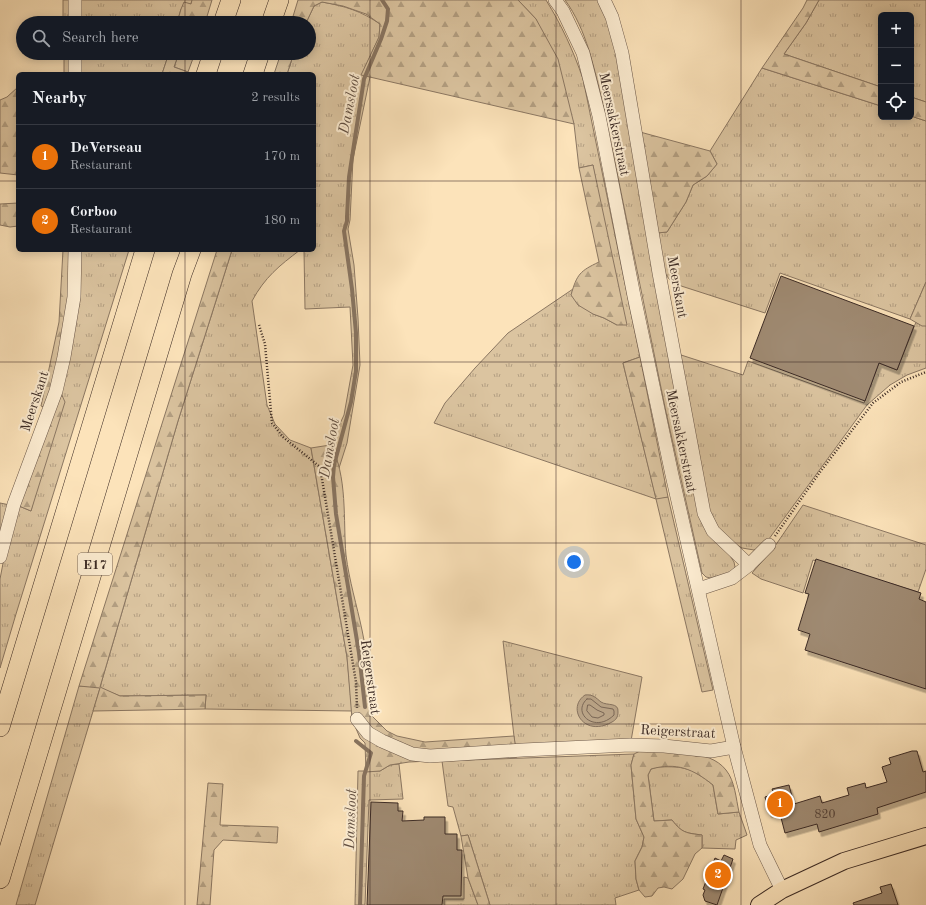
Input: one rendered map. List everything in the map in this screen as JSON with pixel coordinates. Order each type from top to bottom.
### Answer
[{"type":"highway","points":[[225,16],[231,0]]},
{"type":"highway","points":[[273,16],[279,0]]},
{"type":"highway","points":[[207,72],[211,60]]},
{"type":"highway","points":[[254,72],[258,60]]},
{"type":"highway","points":[[0,727],[144,252]]},
{"type":"highway","name":"E17","points":[[0,879],[189,252]]},
{"type":"main road","points":[[759,905],[782,890],[844,861],[926,836]]},
{"type":"street","points":[[75,0],[75,16]]},
{"type":"street","name":"Meersakkerstraat","points":[[554,0],[563,11],[583,53],[599,116],[634,296],[672,475],[734,747],[760,845],[782,890]]},
{"type":"street","name":"Meerskant","points":[[604,0],[612,16],[622,53],[659,273],[704,514],[713,531],[748,565]]},
{"type":"street","points":[[75,60],[75,72]]},
{"type":"street","name":"Meerskant","points":[[0,557],[14,504],[56,391],[64,357],[74,297],[75,252]]},
{"type":"street","points":[[699,589],[732,578],[769,545]]},
{"type":"street","name":"Reigerstraat","points":[[357,719],[368,733],[382,741],[412,754],[430,756],[630,745],[664,746],[711,751],[734,747]]},
{"type":"path","name":"Reigerstraat","points":[[259,325],[265,344],[272,423],[283,436],[320,467],[356,682],[357,719]]},
{"type":"path","points":[[769,545],[820,472],[873,403],[901,382],[926,372]]},
{"type":"green space","points":[[63,0],[69,0],[70,16],[63,16]]},
{"type":"green space","points":[[79,0],[192,0],[191,4],[181,9],[179,16],[79,16]]},
{"type":"green space","points":[[192,0],[212,0],[207,16],[179,16],[184,2],[191,4]]},
{"type":"green space","points":[[298,0],[518,0],[536,19],[558,59],[574,124],[361,75],[379,37],[380,24],[366,14],[343,6],[322,2],[314,6],[309,16],[293,16]]},
{"type":"green space","points":[[518,0],[546,0],[567,38],[583,79],[640,357],[623,363],[656,498],[668,497],[713,690],[702,692],[656,499],[434,423],[445,403],[508,333],[573,289],[571,295],[593,314],[617,325],[593,165],[579,168],[574,124],[536,19]]},
{"type":"green space","points":[[565,0],[600,0],[611,25],[700,508],[734,562],[735,567],[729,573],[711,578],[706,577],[702,573],[666,412],[603,104],[589,50],[579,24]]},
{"type":"green space","points":[[807,0],[819,0],[806,23],[784,54],[878,86],[878,105],[762,68]]},
{"type":"green space","points":[[819,0],[926,0],[926,102],[914,98],[914,12],[878,12],[878,86],[784,54],[806,23]]},
{"type":"green space","points":[[322,2],[338,5],[366,16],[380,24],[379,37],[362,74],[370,77],[353,159],[350,220],[348,229],[354,265],[360,365],[347,443],[339,468],[335,452],[330,445],[344,415],[353,365],[350,307],[305,309],[304,252],[316,252],[316,72],[288,72],[292,60],[316,60],[316,16],[309,16],[314,6]]},
{"type":"green space","points":[[64,60],[70,60],[70,72],[64,72]]},
{"type":"green space","points":[[79,60],[167,60],[163,72],[80,72]]},
{"type":"green space","points":[[167,60],[176,60],[174,67],[188,72],[163,72]]},
{"type":"green space","points":[[176,60],[192,60],[188,72],[174,67]]},
{"type":"green space","points":[[279,60],[292,60],[288,72],[275,72]]},
{"type":"green space","points":[[762,68],[878,105],[878,120],[914,120],[914,117],[926,121],[926,282],[910,319],[780,273],[765,313],[675,284],[670,280],[661,262],[657,233],[667,232],[686,202],[693,185],[707,176],[717,164],[710,151]]},
{"type":"green space","points":[[16,89],[16,175],[0,173],[0,100],[7,97]]},
{"type":"green space","points":[[914,98],[926,102],[926,121],[914,117]]},
{"type":"green space","points":[[640,132],[710,151],[717,164],[707,176],[693,185],[686,202],[667,232],[657,233]]},
{"type":"green space","points":[[593,165],[627,325],[617,325],[593,314],[578,305],[571,295],[575,282],[580,274],[587,268],[599,262],[579,168]]},
{"type":"green space","points":[[16,203],[16,226],[10,227],[0,225],[0,204]]},
{"type":"green space","points":[[63,252],[72,252],[69,296],[61,354],[47,408],[41,406],[59,322]]},
{"type":"green space","points":[[81,252],[128,252],[0,668],[0,579],[5,553],[19,506],[31,511],[60,391]]},
{"type":"green space","points":[[216,252],[231,252],[178,421],[100,687],[120,696],[206,695],[205,709],[93,711],[100,688],[79,686]]},
{"type":"green space","points":[[231,252],[297,252],[273,272],[262,285],[252,301],[267,405],[275,424],[290,440],[311,448],[347,657],[352,711],[205,709],[206,695],[120,696],[100,688],[35,905],[16,905],[79,686],[100,687],[178,421]]},
{"type":"green space","points":[[926,282],[926,326],[922,326],[910,319]]},
{"type":"green space","points":[[916,322],[926,326],[926,368],[907,375],[890,385],[867,405],[766,543],[754,550],[742,548],[727,539],[711,519],[678,354],[743,375],[748,361],[864,403],[879,363],[897,370]]},
{"type":"green space","points":[[640,357],[668,497],[656,499],[623,363]]},
{"type":"green space","points":[[60,391],[65,402],[31,511],[19,506]]},
{"type":"green space","points":[[330,445],[340,470],[344,498],[346,555],[366,651],[371,715],[387,731],[397,736],[425,742],[514,736],[517,757],[409,762],[390,765],[380,771],[366,772],[365,743],[360,738],[352,719],[347,657],[311,448]]},
{"type":"green space","points":[[0,503],[10,505],[0,539]]},
{"type":"green space","points":[[803,505],[926,545],[926,569],[918,592],[813,560],[803,593],[761,579],[752,573],[773,549]]},
{"type":"green space","points":[[503,641],[642,677],[631,741],[515,745]]},
{"type":"green space","points":[[640,751],[686,753],[709,758],[718,763],[729,774],[735,790],[739,812],[718,814],[713,785],[706,779],[691,771],[684,768],[669,766],[651,769],[648,775],[654,821],[672,820],[685,832],[702,835],[702,848],[695,854],[683,879],[672,889],[664,887],[658,888],[652,896],[645,897],[639,890],[636,879],[635,861],[642,847],[644,837],[636,819],[631,765],[634,754]]},
{"type":"green space","points":[[634,754],[631,765],[636,819],[644,837],[642,847],[635,861],[636,879],[639,890],[615,898],[616,905],[490,905],[468,835],[461,836],[453,807],[448,806],[442,761]]},
{"type":"green space","points":[[399,764],[403,799],[369,800],[365,905],[355,905],[358,771],[380,771],[390,765]]},
{"type":"green space","points":[[658,767],[688,769],[699,775],[713,785],[718,814],[739,812],[747,835],[736,840],[735,849],[702,848],[702,835],[685,832],[672,820],[654,821],[648,775],[651,769]]},
{"type":"green space","points":[[208,783],[223,784],[220,825],[278,827],[277,843],[223,840],[214,850],[210,905],[197,905]]},
{"type":"green space","points":[[468,835],[490,905],[478,905],[468,878],[461,836]]},
{"type":"green space","points":[[464,877],[468,878],[478,905],[444,905],[444,899],[464,899]]},
{"type":"water","points":[[585,695],[592,696],[603,703],[615,705],[618,709],[616,719],[602,726],[586,724],[581,719],[577,707]]},
{"type":"building","points":[[781,276],[914,326],[897,370],[879,363],[865,401],[750,358]]},
{"type":"building","points":[[816,559],[921,593],[919,599],[926,602],[926,689],[805,650],[810,634],[798,630],[809,594],[805,593]]},
{"type":"building","points":[[912,751],[917,751],[923,772],[926,771],[926,792],[877,808],[878,814],[819,832],[817,824],[785,833],[779,810],[769,813],[765,797],[774,794],[772,789],[789,785],[794,804],[820,796],[822,803],[849,795],[847,788],[865,783],[866,788],[887,782],[882,767],[891,764],[889,758]]},
{"type":"building","points":[[371,802],[398,803],[398,811],[403,811],[402,821],[424,820],[424,817],[445,817],[445,834],[457,834],[457,850],[462,850],[461,896],[443,896],[442,905],[367,905]]},
{"type":"building","points":[[724,855],[733,859],[717,905],[705,901],[703,895],[705,890],[703,889],[715,858],[721,861]]},
{"type":"building","points":[[891,884],[898,905],[854,905],[853,903],[882,893],[880,887]]},
{"type":"waterway","name":"Damsloot","points":[[347,217],[349,177],[364,79],[387,21],[388,9],[382,0]]},
{"type":"waterway","name":"Damsloot","points":[[347,217],[344,231],[356,333],[356,371],[351,402],[334,465],[333,477],[336,514],[359,653],[365,707]]},
{"type":"waterway","name":"Damsloot","points":[[356,741],[371,753],[364,776],[360,905]]},
{"type":"place","name":"DeVerseau","points":[[780,804]]},
{"type":"place","name":"Corboo","points":[[718,875]]}]
